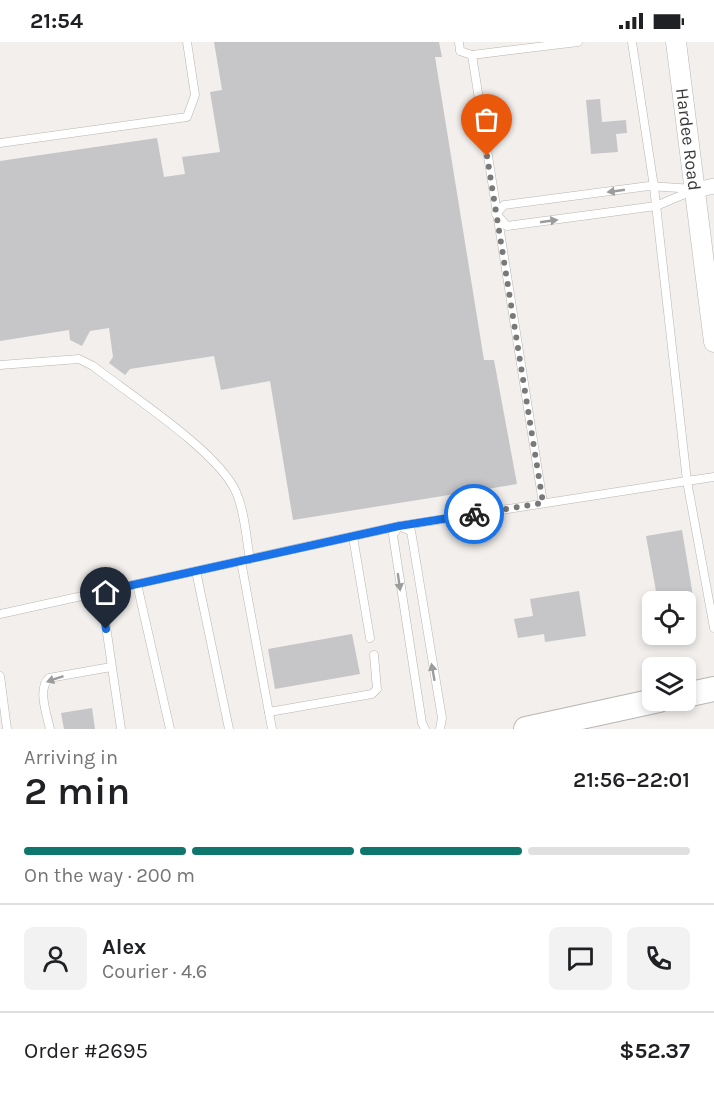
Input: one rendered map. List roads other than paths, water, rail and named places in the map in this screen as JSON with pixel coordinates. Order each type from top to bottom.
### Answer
[{"type":"main road","points":[[696,693],[714,689]]},
{"type":"main road","points":[[530,729],[642,704]]},
{"type":"street","name":"Hardee Road","points":[[676,42],[705,188],[714,342]]},
{"type":"lane","points":[[0,143],[187,117],[195,95],[187,42]]},
{"type":"lane","points":[[459,42],[460,51],[472,55],[578,42]]},
{"type":"lane","points":[[632,42],[654,187],[687,482],[714,628]]},
{"type":"lane","points":[[472,55],[543,503]]},
{"type":"lane","points":[[496,214],[504,206],[654,187],[705,188]]},
{"type":"lane","points":[[496,214],[507,226],[656,206],[705,188]]},
{"type":"lane","points":[[0,366],[79,359],[120,387],[210,457],[228,479],[240,504],[245,560],[272,729]]},
{"type":"lane","points":[[0,614],[399,526],[714,477]]},
{"type":"lane","points":[[399,526],[393,535],[408,649],[425,729]]},
{"type":"lane","points":[[399,526],[411,531],[442,718],[440,729]]},
{"type":"lane","points":[[353,537],[370,638]]},
{"type":"lane","points":[[196,571],[229,729]]},
{"type":"lane","points":[[137,584],[170,729]]},
{"type":"lane","points":[[101,592],[121,729]]},
{"type":"lane","points":[[269,712],[372,694],[377,689],[374,655]]},
{"type":"lane","points":[[50,729],[44,691],[45,682],[49,678],[111,666]]},
{"type":"lane","points":[[0,676],[7,729]]}]
